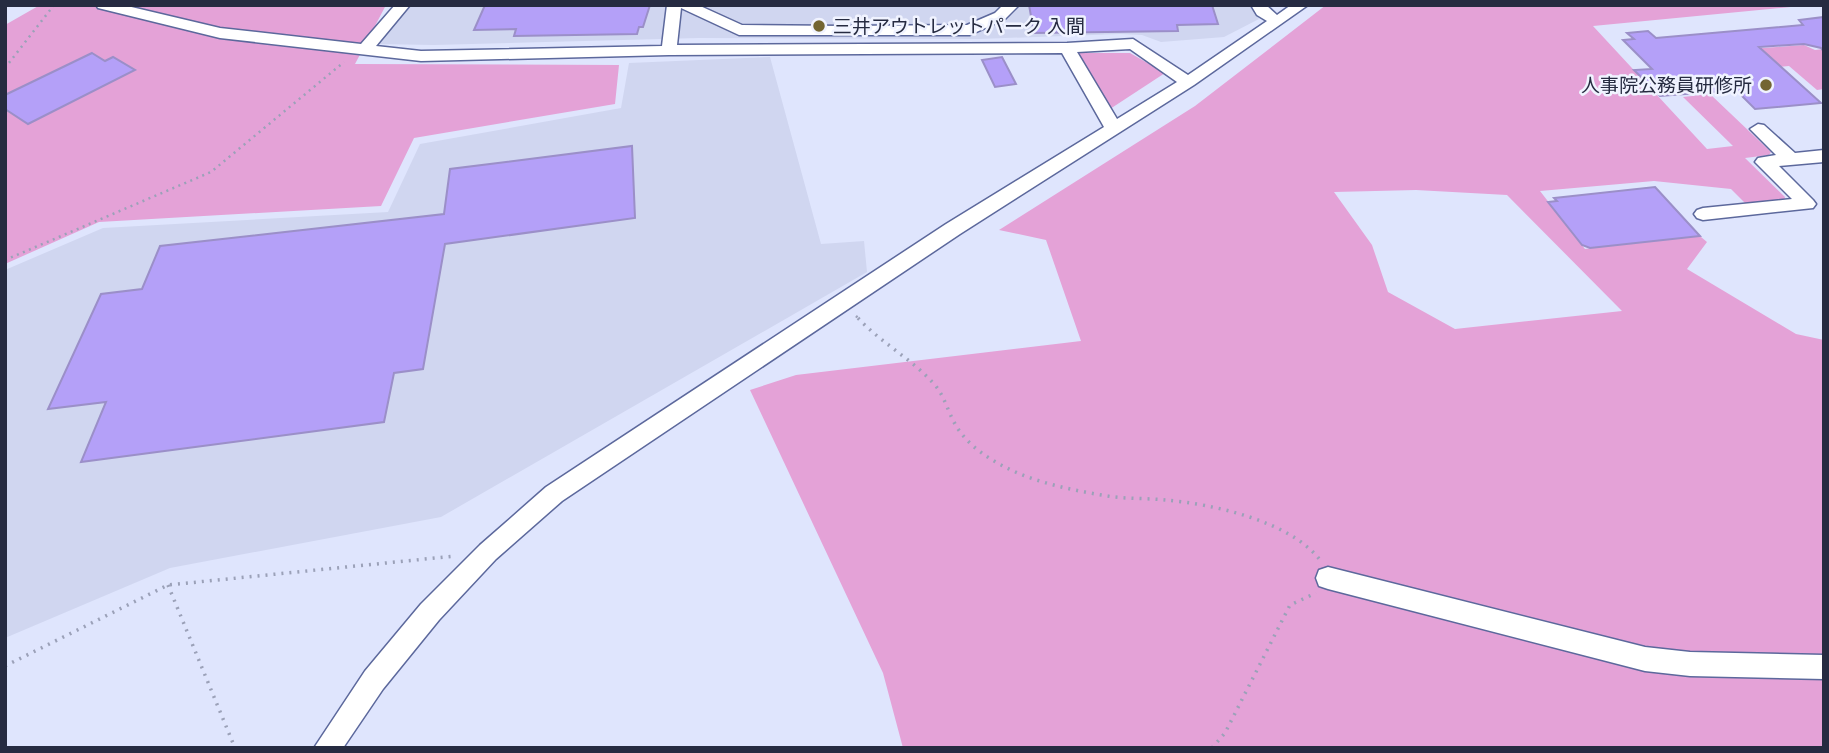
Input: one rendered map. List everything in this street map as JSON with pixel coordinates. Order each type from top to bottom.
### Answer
[{"type":"street","points":[[103,5],[219,33],[421,56],[669,50],[1067,48],[1133,44],[1188,82]]},
{"type":"street","points":[[361,51],[403,5]]},
{"type":"street","points":[[669,50],[674,5]]},
{"type":"street","points":[[686,5],[739,30]]},
{"type":"street","points":[[691,50],[696,30],[712,23],[739,30],[970,30],[1000,16],[1012,5]]},
{"type":"street","points":[[1258,5],[1262,12],[1277,21]]},
{"type":"street","points":[[327,748],[374,680],[430,612],[488,552],[554,494],[843,301],[1112,127],[1188,82],[1301,5]]},
{"type":"street","points":[[1067,48],[1112,127]]},
{"type":"street","points":[[1758,129],[1791,159]]},
{"type":"street","points":[[1703,214],[1807,204],[1764,162],[1824,156]]},
{"type":"street","points":[[1328,578],[1645,659],[1690,664],[1824,667]]},
{"type":"path","points":[[5,68],[54,5]]},
{"type":"path","points":[[5,260],[211,172],[361,51]]},
{"type":"path","points":[[843,301],[877,339],[909,361],[931,381],[945,396],[950,415],[960,433],[1003,467],[1043,482],[1100,495],[1177,500],[1239,515],[1289,533],[1317,554],[1328,578],[1315,594],[1290,605],[1225,733],[1212,748]]},
{"type":"path","points":[[5,666],[168,585],[488,552]]},
{"type":"path","points":[[168,585],[234,748]]},
{"type":"shaded area","points":[[40,5],[386,5],[355,64],[619,65],[615,104],[414,138],[381,206],[99,222],[5,264],[5,25]]},
{"type":"shaded area","name":"三井アウトレットパーク 入間","points":[[411,5],[1250,5],[1259,19],[1224,37],[1161,42],[1142,35],[1120,34],[979,39],[699,38],[377,44]]},
{"type":"shaded area","points":[[1326,5],[1811,5],[1593,26],[1707,149],[1733,146],[1683,97],[1710,94],[1771,152],[1769,155],[1745,158],[1785,197],[1784,201],[1747,205],[1731,189],[1654,181],[1540,191],[1585,249],[1695,232],[1707,242],[1687,269],[1796,334],[1824,340],[1824,748],[903,748],[883,673],[750,390],[796,375],[1081,341],[1046,240],[999,230],[1195,106]],"holes":[[[1416,190],[1507,195],[1622,311],[1455,329],[1388,292],[1372,245],[1334,192]]]},
{"type":"shaded area","points":[[1804,45],[1815,50],[1824,49],[1824,89],[1817,90],[1789,66],[1758,69],[1737,50]]},
{"type":"shaded area","points":[[1076,53],[1130,53],[1165,73],[1110,109]]},
{"type":"shaded area","points":[[770,57],[821,244],[864,241],[867,272],[441,517],[170,568],[5,638],[5,270],[103,228],[388,212],[420,144],[621,108],[629,63]]},
{"type":"building","points":[[485,5],[650,5],[643,27],[639,27],[637,34],[514,36],[516,29],[474,30]]},
{"type":"building","points":[[1029,5],[1212,5],[1218,24],[1177,25],[1178,31],[1034,33]]},
{"type":"building","name":"人事院公務員研修所","points":[[1824,17],[1824,52],[1821,48],[1804,44],[1759,47],[1821,103],[1755,109],[1736,90],[1660,96],[1634,70],[1652,69],[1623,40],[1634,39],[1627,33],[1648,31],[1656,38],[1803,25],[1799,20]]},
{"type":"building","points":[[92,53],[105,61],[113,57],[135,70],[28,124],[5,109],[5,95]]},
{"type":"building","points":[[1002,57],[1016,84],[995,87],[982,60]]},
{"type":"building","points":[[632,146],[635,218],[445,244],[423,369],[394,373],[384,422],[81,462],[106,402],[48,409],[101,294],[142,289],[160,246],[444,214],[450,169]]},
{"type":"building","points":[[1655,187],[1700,236],[1590,248],[1582,245],[1548,202],[1557,201],[1554,198]]},
{"type":"place","name":"三井アウトレットパーク 入間","points":[[819,26]]},
{"type":"place","name":"人事院公務員研修所","points":[[1766,85]]}]
